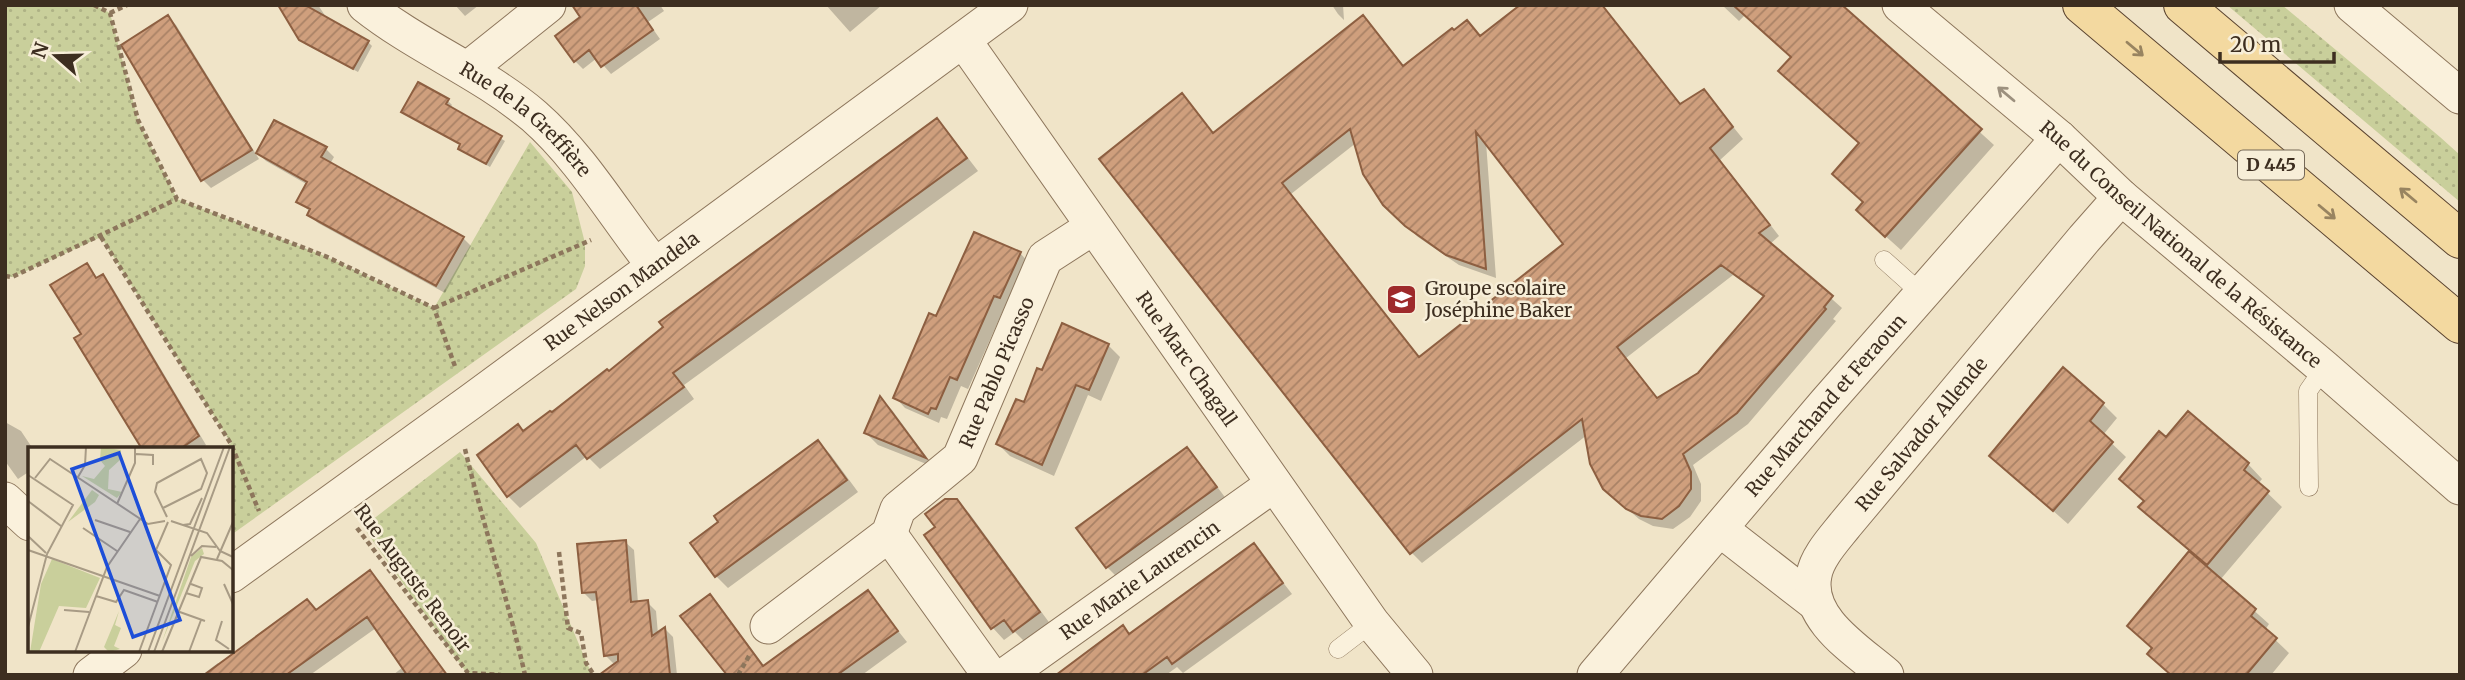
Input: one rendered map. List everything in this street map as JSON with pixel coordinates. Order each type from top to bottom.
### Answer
[{"type":"main road","name":"D 445","points":[[2082,5],[2460,324]]},
{"type":"main road","points":[[2183,5],[2460,239]]},
{"type":"street","name":"Rue de la Greffière","points":[[365,5],[390,25],[468,69],[534,117],[581,167],[654,265]]},
{"type":"street","points":[[468,69],[548,5]]},
{"type":"street","name":"Rue Nelson Mandela","points":[[233,574],[1010,5]]},
{"type":"street","name":"Rue du Conseil National de la Résistance","points":[[1900,5],[2059,138],[2121,197],[2460,487]]},
{"type":"street","points":[[2352,5],[2460,96]]},
{"type":"street","name":"Rue Marc Chagall","points":[[964,41],[1372,623],[1415,675]]},
{"type":"street","name":"Rue Marchand et Feraoun","points":[[1595,675],[2059,138]]},
{"type":"street","name":"Rue Salvador Allende","points":[[1814,602],[1814,574],[1826,549],[2121,197]]},
{"type":"street","name":"Rue Pablo Picasso","points":[[768,626],[889,534],[898,509],[960,458],[1045,258],[1093,227]]},
{"type":"street","name":"Rue Marie Laurencin","points":[[1006,675],[1274,484]]},
{"type":"street","points":[[5,500],[28,521]]},
{"type":"street","points":[[1720,528],[1814,602],[1830,626],[1886,675]]},
{"type":"street","points":[[889,534],[990,675]]},
{"type":"street","points":[[90,675],[121,652]]},
{"type":"lane","points":[[1884,260],[1922,294]]},
{"type":"lane","points":[[2309,487],[2308,391],[2324,369]]},
{"type":"lane","points":[[1338,649],[1372,623]]},
{"type":"path","points":[[94,5],[110,13],[138,120],[177,199],[325,256],[434,308],[458,375],[484,528],[509,605],[525,675]]},
{"type":"path","points":[[110,13],[127,5]]},
{"type":"path","points":[[5,276],[12,277],[177,199]]},
{"type":"path","points":[[434,308],[623,224]]},
{"type":"path","points":[[101,237],[232,447]]},
{"type":"path","points":[[233,449],[272,546]]},
{"type":"path","name":"Rue Auguste Renoir","points":[[336,500],[468,674],[501,675]]},
{"type":"path","points":[[559,552],[568,628],[581,633],[586,663],[594,675]]},
{"type":"green space","points":[[5,5],[94,5],[110,13],[138,120],[177,199],[325,256],[434,308],[530,142],[572,192],[585,243],[585,266],[576,289],[233,534],[233,447],[226,447],[231,443],[101,237],[13,277],[5,276]]},
{"type":"green space","points":[[2227,5],[2282,5],[2440,137],[2460,155],[2460,202]]},
{"type":"green space","points":[[460,452],[536,543],[592,675],[468,675],[363,527]]},
{"type":"building","points":[[278,5],[305,5],[369,41],[353,69],[299,40]]},
{"type":"building","points":[[572,5],[636,5],[653,30],[601,67],[589,50],[574,62],[555,36],[580,17]]},
{"type":"building","name":"Groupe scolaire Joséphine Baker","points":[[1520,5],[1602,5],[1680,104],[1704,89],[1733,127],[1710,148],[1770,225],[1759,233],[1833,296],[1824,307],[1826,309],[1737,413],[1683,454],[1691,472],[1691,489],[1679,506],[1662,519],[1641,516],[1626,509],[1603,489],[1590,464],[1582,419],[1410,554],[1099,159],[1182,93],[1213,133],[1363,15],[1403,66],[1452,28],[1454,30],[1467,20],[1480,36]],"holes":[[[1350,129],[1363,174],[1383,205],[1405,226],[1446,255],[1486,269],[1476,132],[1563,244],[1419,357],[1282,183]],[[1721,265],[1764,296],[1698,373],[1657,398],[1617,347]]]},
{"type":"building","points":[[1733,5],[1842,5],[1982,129],[1885,237],[1856,210],[1863,202],[1832,174],[1859,143],[1778,71],[1791,57]]},
{"type":"building","points":[[168,15],[252,150],[201,181],[121,45]]},
{"type":"building","points":[[418,82],[449,99],[446,104],[502,136],[486,164],[458,149],[460,144],[401,112]]},
{"type":"building","points":[[937,118],[967,158],[673,373],[684,387],[644,417],[587,459],[576,445],[507,497],[477,455],[518,424],[523,431],[607,369],[609,371],[663,327],[659,322]]},
{"type":"building","points":[[274,120],[327,147],[321,157],[464,237],[436,286],[307,215],[310,209],[296,202],[307,182],[256,153]]},
{"type":"building","points":[[974,232],[1021,252],[1000,298],[994,296],[957,380],[950,377],[936,409],[931,408],[928,414],[893,398],[929,313],[936,316]]},
{"type":"building","points":[[87,263],[96,278],[103,274],[199,436],[183,447],[141,447],[74,338],[81,334],[50,285]]},
{"type":"building","points":[[1062,323],[1109,344],[1089,390],[1076,385],[1042,465],[996,444],[1016,399],[1024,402],[1037,368],[1042,370]]},
{"type":"building","points":[[2063,367],[2104,403],[2090,421],[2113,442],[2053,511],[1989,456]]},
{"type":"building","points":[[880,396],[926,458],[864,433]]},
{"type":"building","points":[[2188,411],[2249,463],[2244,470],[2269,491],[2207,565],[2138,507],[2144,501],[2119,479],[2159,431],[2166,437]]},
{"type":"building","points":[[818,440],[847,480],[715,577],[690,543],[718,522],[714,516]]},
{"type":"building","points":[[1187,447],[1217,487],[1106,568],[1076,528]]},
{"type":"building","points":[[945,499],[957,499],[1040,612],[1013,632],[1004,620],[991,629],[924,535],[935,527],[925,514]]},
{"type":"building","points":[[626,540],[631,602],[648,600],[652,636],[665,627],[670,675],[599,675],[618,661],[618,654],[604,656],[596,592],[582,593],[577,544]]},
{"type":"building","points":[[1254,543],[1283,583],[1172,664],[1167,657],[1142,675],[1056,675],[1123,625],[1129,634]]},
{"type":"building","points":[[2189,551],[2256,609],[2251,616],[2277,638],[2246,675],[2171,675],[2147,654],[2152,648],[2127,626]]},
{"type":"building","points":[[370,570],[447,675],[407,675],[367,617],[286,675],[204,675],[307,599],[316,610]]},
{"type":"building","points":[[868,590],[898,631],[837,675],[727,675],[680,616],[710,594],[763,666]]},
{"type":"place","name":"Groupe scolaire Joséphine Baker","points":[[1402,299]]}]
